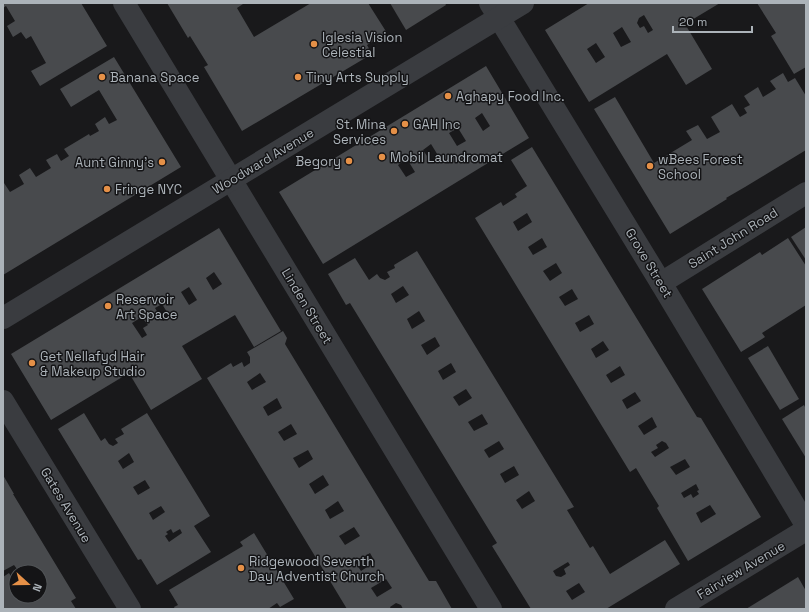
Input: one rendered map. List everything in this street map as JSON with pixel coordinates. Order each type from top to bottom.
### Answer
[{"type":"street","name":"Linden Street","points":[[124,3],[491,609]]},
{"type":"street","name":"Woodward Avenue","points":[[3,318],[231,180],[494,10],[523,3]]},
{"type":"street","name":"Grove Street","points":[[494,10],[661,283],[806,525]]},
{"type":"street","name":"Saint John Road","points":[[661,283],[806,193]]},
{"type":"street","name":"Gates Avenue","points":[[3,401],[130,609]]},
{"type":"street","name":"Fairview Avenue","points":[[676,609],[806,530]]},
{"type":"building","points":[[3,3],[81,3],[107,46],[40,86],[31,71],[46,63],[31,36],[26,39],[21,32],[13,37],[7,26],[15,21],[6,6],[3,8]]},
{"type":"building","points":[[167,3],[242,3],[243,4],[237,8],[254,37],[311,3],[368,3],[387,33],[367,45],[372,54],[242,131],[204,67],[208,65],[190,36],[188,38]]},
{"type":"building","points":[[390,3],[445,3],[446,5],[406,30]]},
{"type":"building","points":[[589,3],[720,3],[685,24],[712,69],[686,85],[667,54],[589,102],[545,30]],"holes":[[[644,15],[653,30],[648,33],[644,26],[640,28],[637,23],[639,18]],[[622,27],[631,42],[621,47],[613,33]],[[596,43],[605,57],[596,63],[587,49]]]},
{"type":"building","points":[[757,3],[806,3],[806,67],[794,74],[771,36],[776,33]]},
{"type":"building","points":[[114,57],[181,167],[3,275],[3,184],[4,183],[10,192],[24,184],[19,175],[30,168],[36,177],[51,168],[46,160],[57,154],[61,161],[69,156],[64,149],[89,134],[90,136],[99,131],[95,124],[105,117],[109,124],[117,120],[99,90],[71,107],[60,89]]},
{"type":"building","points":[[486,66],[529,138],[323,264],[279,192]],"holes":[[[482,113],[490,126],[483,131],[475,118]],[[458,128],[466,141],[457,146],[449,133]],[[431,144],[439,157],[431,162],[423,150]],[[407,159],[415,172],[406,177],[398,165]]]},
{"type":"building","points":[[783,73],[788,82],[795,78],[806,96],[806,150],[726,198],[727,199],[670,234],[594,109],[615,97],[654,163],[692,140],[686,131],[698,125],[707,139],[720,132],[711,117],[732,104],[740,117],[747,113],[744,108],[750,105],[744,96],[758,87],[763,97],[776,89],[770,81]]},
{"type":"building","points":[[532,147],[697,417],[701,418],[761,517],[688,561],[657,508],[659,506],[636,468],[630,472],[475,218],[501,202],[503,206],[517,197],[515,194],[527,186],[511,160]],"holes":[[[527,213],[532,222],[518,231],[513,222]],[[542,238],[547,247],[533,255],[528,247]],[[556,263],[562,273],[550,281],[543,271]],[[572,289],[578,299],[565,306],[559,297]],[[589,315],[594,324],[580,332],[575,323]],[[603,341],[609,350],[596,358],[591,349]],[[620,366],[625,375],[611,383],[606,375]],[[635,392],[641,401],[627,409],[622,400]],[[652,417],[657,427],[644,435],[638,426]],[[662,441],[666,443],[669,448],[655,457],[651,452],[658,448],[656,445]],[[685,459],[690,467],[676,475],[670,467]],[[696,484],[699,494],[693,498],[691,494],[684,498],[681,493]],[[710,505],[716,514],[701,523],[696,513]]]},
{"type":"building","points":[[806,227],[806,260],[791,237]]},
{"type":"building","points":[[219,228],[281,331],[254,347],[235,315],[182,346],[202,379],[151,410],[129,373],[51,420],[11,354]],"holes":[[[214,272],[222,284],[213,290],[206,278]],[[189,287],[197,300],[189,305],[181,292]],[[162,304],[170,317],[163,321],[155,308]],[[140,318],[144,320],[148,325],[143,328],[147,335],[142,338],[132,323]]]},
{"type":"building","points":[[788,238],[806,266],[806,305],[762,333],[765,337],[741,352],[702,289],[760,252],[762,255]]},
{"type":"building","points":[[417,251],[574,507],[567,510],[590,548],[593,546],[610,574],[665,540],[680,564],[606,609],[531,609],[492,546],[497,543],[350,303],[346,305],[328,274],[355,258],[369,280],[377,274],[380,278],[385,280],[390,277],[387,272],[395,268],[394,265]],"holes":[[[403,286],[409,295],[396,303],[391,294]],[[419,311],[425,321],[412,329],[407,319]],[[435,337],[440,346],[427,355],[421,345]],[[451,363],[456,372],[443,380],[438,371]],[[466,389],[472,398],[459,406],[453,397]],[[482,414],[488,424],[474,431],[468,422]],[[499,441],[504,449],[489,458],[484,450]],[[514,466],[519,475],[505,483],[500,474]],[[529,491],[535,501],[522,509],[516,500]],[[568,562],[570,565],[564,569],[566,574],[561,577],[556,576],[553,571]],[[579,583],[585,592],[572,600],[566,591]]]},
{"type":"building","points":[[283,331],[287,338],[285,344],[429,581],[436,581],[452,609],[403,609],[401,605],[396,603],[390,607],[391,609],[347,609],[207,378],[231,363],[233,367],[242,362],[244,367],[250,363],[250,357],[247,352]],"holes":[[[260,373],[266,382],[252,390],[247,382]],[[277,398],[282,408],[268,416],[263,407]],[[291,424],[297,434],[284,441],[278,432]],[[308,450],[313,459],[299,468],[293,458]],[[323,475],[329,485],[315,494],[309,484]],[[338,501],[344,511],[330,519],[325,510]],[[354,527],[360,536],[345,545],[339,536]],[[370,553],[375,562],[361,571],[355,562]],[[386,579],[392,588],[377,597],[371,588]]]},
{"type":"building","points":[[768,346],[799,399],[780,410],[748,358]]},
{"type":"building","points":[[804,405],[806,409],[806,458],[782,419]]},
{"type":"building","points":[[84,413],[101,441],[105,438],[109,444],[113,446],[118,443],[115,439],[124,434],[121,429],[147,413],[210,516],[194,526],[211,552],[157,585],[141,559],[138,560],[58,429]],"holes":[[[129,453],[134,462],[123,469],[118,461]],[[145,480],[150,488],[138,495],[133,487]],[[161,506],[165,512],[153,520],[149,513]],[[171,529],[173,533],[180,529],[182,533],[169,542],[165,536],[168,534],[166,532]]]},
{"type":"building","points":[[3,475],[76,598],[71,601],[76,609],[3,609],[3,577],[8,574],[8,604],[48,604],[48,564],[8,564],[8,568],[3,571]]},
{"type":"building","name":"Ridgewood Seventh Day Adventist Church","points":[[254,533],[294,599],[280,607],[277,603],[268,609],[175,609],[174,607],[178,605],[169,590],[243,546],[240,542]]},
{"type":"building","points":[[798,577],[806,591],[806,609],[746,609]]},
{"type":"place","name":"Iglesia Vision Celestial","points":[[314,44]]},
{"type":"place","name":"Banana Space","points":[[102,77]]},
{"type":"place","name":"Tiny Arts Supply","points":[[298,77]]},
{"type":"place","name":"Aghapy Food Inc.","points":[[448,96]]},
{"type":"place","name":"GAH Inc","points":[[405,124]]},
{"type":"place","name":"St. Mina Services","points":[[394,131]]},
{"type":"place","name":"Mobil Laundromat","points":[[382,157]]},
{"type":"place","name":"Begory","points":[[349,161]]},
{"type":"place","name":"Aunt Ginny's","points":[[162,162]]},
{"type":"place","name":"wBees Forest School","points":[[650,166]]},
{"type":"place","name":"Fringe NYC","points":[[107,189]]},
{"type":"place","name":"Reservoir Art Space","points":[[108,306]]},
{"type":"place","name":"Get Nellafyd Hair & Makeup Studio","points":[[32,363]]},
{"type":"place","name":"Ridgewood Seventh Day Adventist Church","points":[[241,568]]}]
